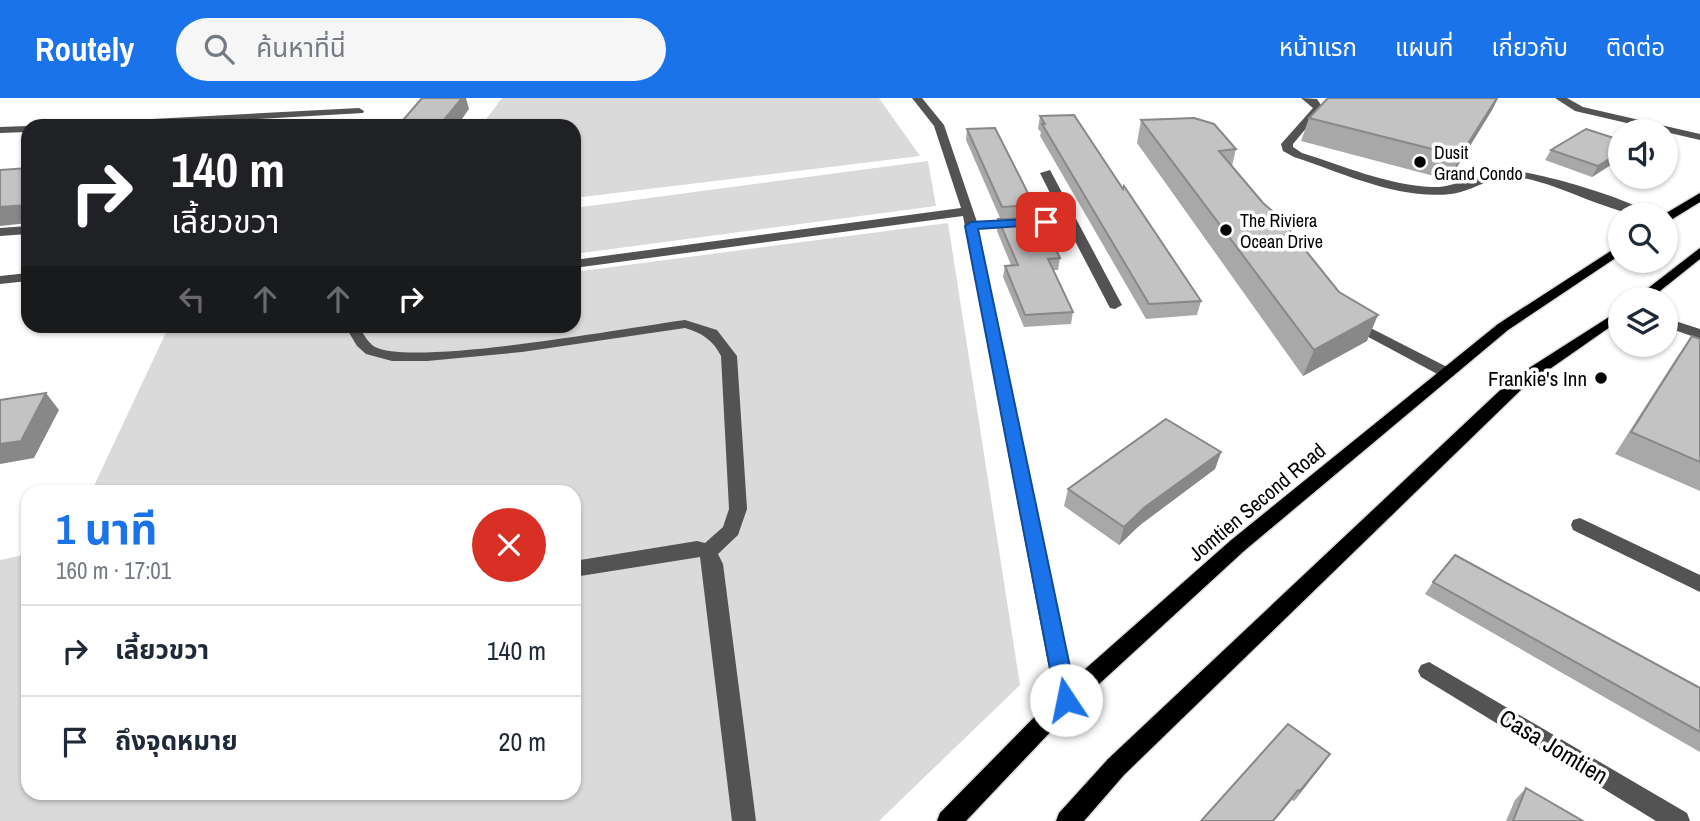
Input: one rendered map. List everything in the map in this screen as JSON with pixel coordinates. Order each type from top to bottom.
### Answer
[{"type":"main road","points":[[1678,211],[1700,197]]},
{"type":"main road","points":[[1655,287],[1700,252]]},
{"type":"main road","name":"Jomtien Second Road","points":[[949,821],[1066,700],[1237,546],[1503,327],[1608,257]]},
{"type":"main road","points":[[1068,821],[1116,767],[1518,383],[1608,322]]},
{"type":"street","points":[[918,98],[939,125],[970,218],[1066,700]]},
{"type":"street","points":[[1306,98],[1313,101],[1318,108],[1287,144],[1287,149],[1298,155],[1402,186],[1453,190],[1484,175],[1504,173],[1529,176],[1569,187],[1612,203]]},
{"type":"street","points":[[1560,98],[1579,109],[1700,137]]},
{"type":"street","points":[[168,119],[272,111],[359,111]]},
{"type":"street","points":[[0,131],[21,130]]},
{"type":"street","points":[[1046,173],[1115,305]]},
{"type":"street","points":[[581,263],[970,218],[1071,220]]},
{"type":"street","points":[[0,232],[21,230]]},
{"type":"street","points":[[0,280],[21,278]]},
{"type":"street","points":[[1346,319],[1447,373]]},
{"type":"street","points":[[356,333],[372,352],[407,357],[450,356],[685,324],[712,330],[724,344],[729,356],[738,509],[731,530],[708,552]]},
{"type":"street","points":[[1678,326],[1700,334]]},
{"type":"street","points":[[1580,525],[1700,584]]},
{"type":"street","points":[[581,568],[696,548],[708,552],[713,564],[744,821]]},
{"type":"street","name":"Casa Jomtien","points":[[1429,671],[1678,821]]},
{"type":"shaded area","points":[[502,98],[879,98],[920,156],[581,197],[581,119],[486,119]]},
{"type":"shaded area","points":[[928,161],[936,206],[581,253],[581,207]]},
{"type":"shaded area","points":[[948,223],[1020,685],[879,821],[0,821],[0,560],[21,556],[21,800],[581,800],[581,485],[94,485],[166,333],[581,333],[581,271]]},
{"type":"building","points":[[422,98],[462,98],[445,119],[404,119]]},
{"type":"building","points":[[1328,98],[1497,98],[1460,156],[1309,118]]},
{"type":"building","points":[[1074,115],[1201,301],[1149,304],[1042,124],[1045,124],[1040,116]]},
{"type":"building","points":[[1194,118],[1214,124],[1236,149],[1219,151],[1263,203],[1278,216],[1339,292],[1378,315],[1314,350],[1141,120]]},
{"type":"building","points":[[995,128],[1034,205],[1002,207],[967,129]]},
{"type":"building","points":[[1586,129],[1608,136],[1608,160],[1598,166],[1551,150]]},
{"type":"building","points":[[21,168],[21,206],[0,207],[0,170]]},
{"type":"building","points":[[1040,217],[1060,258],[1048,259],[1073,312],[1025,315],[1005,266],[1018,265],[998,219]]},
{"type":"building","points":[[1692,336],[1700,339],[1700,462],[1631,432]]},
{"type":"building","points":[[46,393],[21,441],[0,444],[0,400]]},
{"type":"building","points":[[1166,419],[1221,452],[1145,507],[1124,527],[1068,489]]},
{"type":"building","points":[[1455,555],[1700,688],[1700,732],[1433,582]]},
{"type":"building","points":[[1288,724],[1330,754],[1300,791],[1298,790],[1273,821],[1201,821]]},
{"type":"building","points":[[1526,788],[1583,821],[1513,821]]},
{"type":"place","name":"Dusit Grand Condo","points":[[1420,162]]},
{"type":"place","name":"The Riviera Ocean Drive","points":[[1226,230]]},
{"type":"place","name":"Frankie's Inn","points":[[1601,378]]},
{"type":"route","points":[[1046,222],[971,226],[1066,700]]}]
